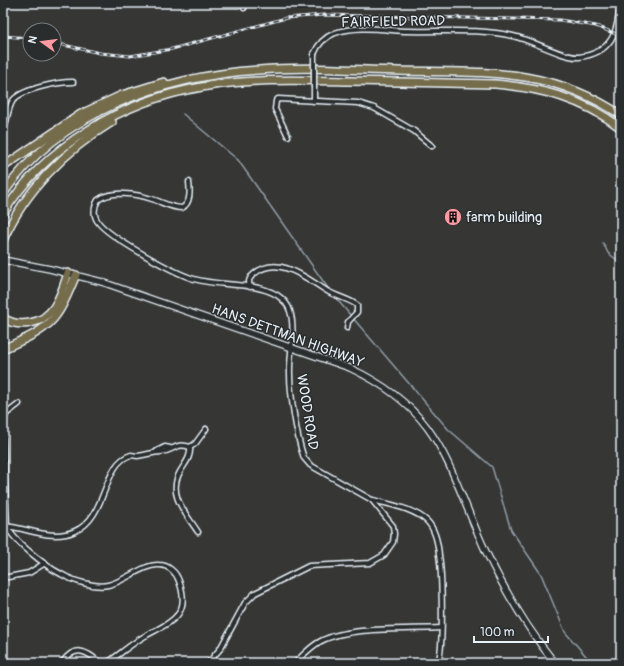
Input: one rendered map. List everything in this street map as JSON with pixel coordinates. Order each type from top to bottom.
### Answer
[{"type":"highway","points":[[3,194],[30,162],[69,130],[114,105],[155,89],[207,75],[260,70],[505,74],[546,80],[567,86],[588,95],[621,115]]},
{"type":"highway","points":[[3,167],[69,121],[108,101],[152,84],[186,80]]},
{"type":"highway","points":[[3,214],[28,181],[68,144],[100,124],[143,104],[200,87],[256,80],[495,84],[532,88],[561,96],[590,108],[621,128]]},
{"type":"highway","points":[[3,240],[26,201],[61,160],[97,132],[143,104]]},
{"type":"highway","points":[[3,318],[22,325],[43,319],[58,301],[68,273]]},
{"type":"highway","points":[[3,349],[48,324],[63,304],[76,275]]},
{"type":"street","points":[[242,3],[244,8]]},
{"type":"street","name":"FAIRFIELD ROAD","points":[[314,101],[314,54],[319,44],[335,33],[356,30],[380,30],[500,33],[530,41],[568,55],[580,57],[598,51],[609,44],[616,33],[620,3]]},
{"type":"street","points":[[3,132],[11,103],[18,95],[52,84],[73,82]]},
{"type":"street","points":[[288,136],[275,109],[276,101],[283,98],[358,103],[374,108],[414,131],[432,146]]},
{"type":"street","name":"WOOD ROAD","points":[[189,182],[188,202],[182,208],[173,207],[147,198],[110,193],[98,200],[94,212],[99,223],[112,234],[174,270],[202,281],[250,287],[271,292],[288,304],[292,318],[290,347],[292,396],[302,453],[306,462],[334,480],[372,500],[393,526],[394,534],[393,542],[384,555],[370,563],[309,566],[256,593],[245,603],[220,649],[208,663]]},
{"type":"street","name":"HANS DETTMAN HIGHWAY","points":[[4,260],[68,273],[116,287],[350,368],[372,379],[396,395],[422,420],[446,455],[486,551],[509,596],[533,634],[555,663]]},
{"type":"street","points":[[250,287],[249,280],[258,271],[275,266],[284,267],[303,275],[331,293],[357,305],[357,312],[348,322],[347,328]]},
{"type":"street","points":[[3,424],[6,414],[19,404]]},
{"type":"street","points":[[5,526],[43,534],[66,534],[74,532],[84,527],[92,520],[108,481],[118,465],[132,455],[138,456],[157,451],[165,447],[170,448],[178,445],[190,447],[195,444],[206,428]]},
{"type":"street","points":[[3,438],[5,526],[14,537],[45,563],[65,576],[98,586],[110,585],[154,565],[166,566],[178,577],[183,599],[179,614],[169,623],[135,642],[107,663]]},
{"type":"street","points":[[190,447],[190,454],[175,482],[174,489],[177,498],[198,532]]},
{"type":"street","points":[[372,500],[414,513],[427,521],[431,526],[440,558],[441,628],[439,661]]},
{"type":"street","points":[[3,578],[29,572],[45,563]]},
{"type":"street","points":[[295,663],[314,646],[332,637],[364,631],[441,628]]},
{"type":"street","points":[[62,663],[69,654],[78,651],[92,655],[100,663]]},
{"type":"waterway","points":[[183,114],[238,160],[330,291]]},
{"type":"waterway","points":[[603,243],[608,253],[621,263]]},
{"type":"waterway","points":[[334,296],[448,429],[492,467],[511,530],[541,574],[565,632],[592,663]]},
{"type":"railway","points":[[62,45],[100,53],[130,56],[172,49],[286,18],[324,15],[560,20],[596,26],[621,36]]},
{"type":"railway","points":[[3,36],[22,37]]},
{"type":"place","name":"farm building","points":[[453,217]]}]
